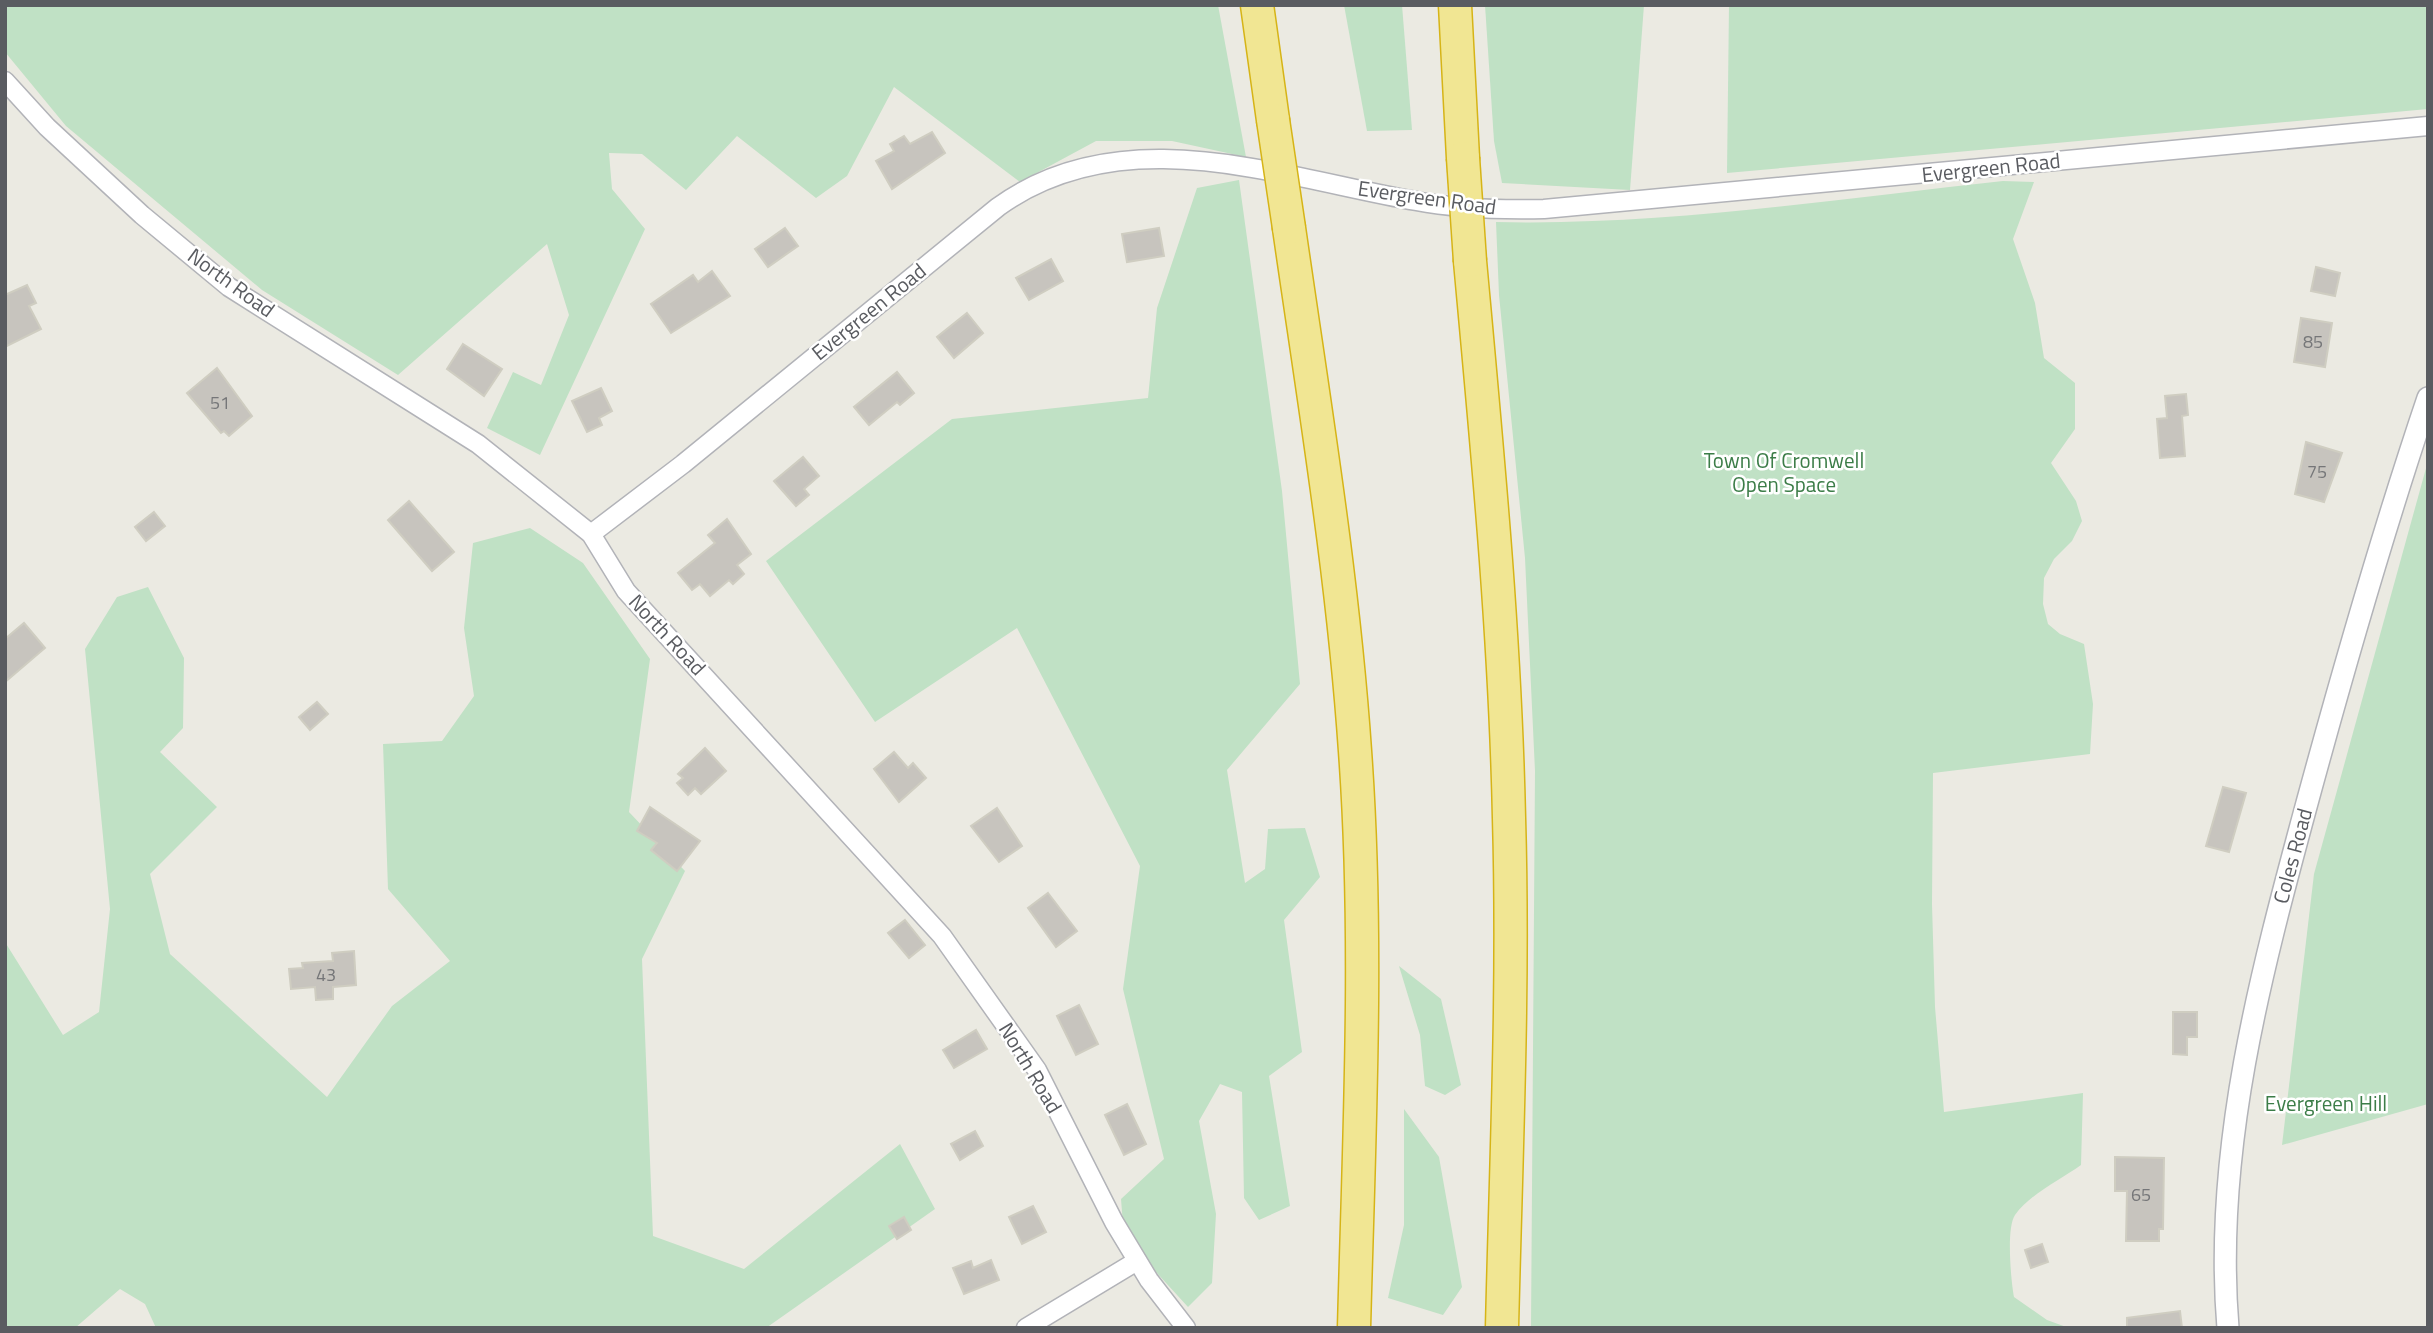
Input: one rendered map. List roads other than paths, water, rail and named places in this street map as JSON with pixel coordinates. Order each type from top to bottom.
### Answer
[{"type":"highway","points":[[1257,5],[1339,587],[1356,763],[1363,970],[1354,1328]]},
{"type":"highway","points":[[1454,5],[1463,158],[1498,584],[1509,806],[1511,942],[1502,1328]]},
{"type":"street","name":"North Road","points":[[5,81],[47,127],[123,197],[229,287],[478,444],[591,534],[626,591],[942,936],[1037,1070],[1095,1188],[1137,1261],[1186,1328]]},
{"type":"street","name":"Evergreen Road","points":[[591,534],[683,464],[998,207],[1036,183],[1089,166],[1157,158],[1216,162],[1278,171],[1437,204],[1544,209],[2428,126]]},
{"type":"street","name":"Coles Road","points":[[2228,1328],[2223,1269],[2225,1197],[2242,1081],[2269,946],[2342,675],[2428,398]]},
{"type":"street","points":[[1026,1328],[1137,1261]]},
{"type":"park label","name":"Town Of Cromwell Open Space","points":[[1784,473]]},
{"type":"park label","name":"Evergreen Hill","points":[[2326,1104]]}]
